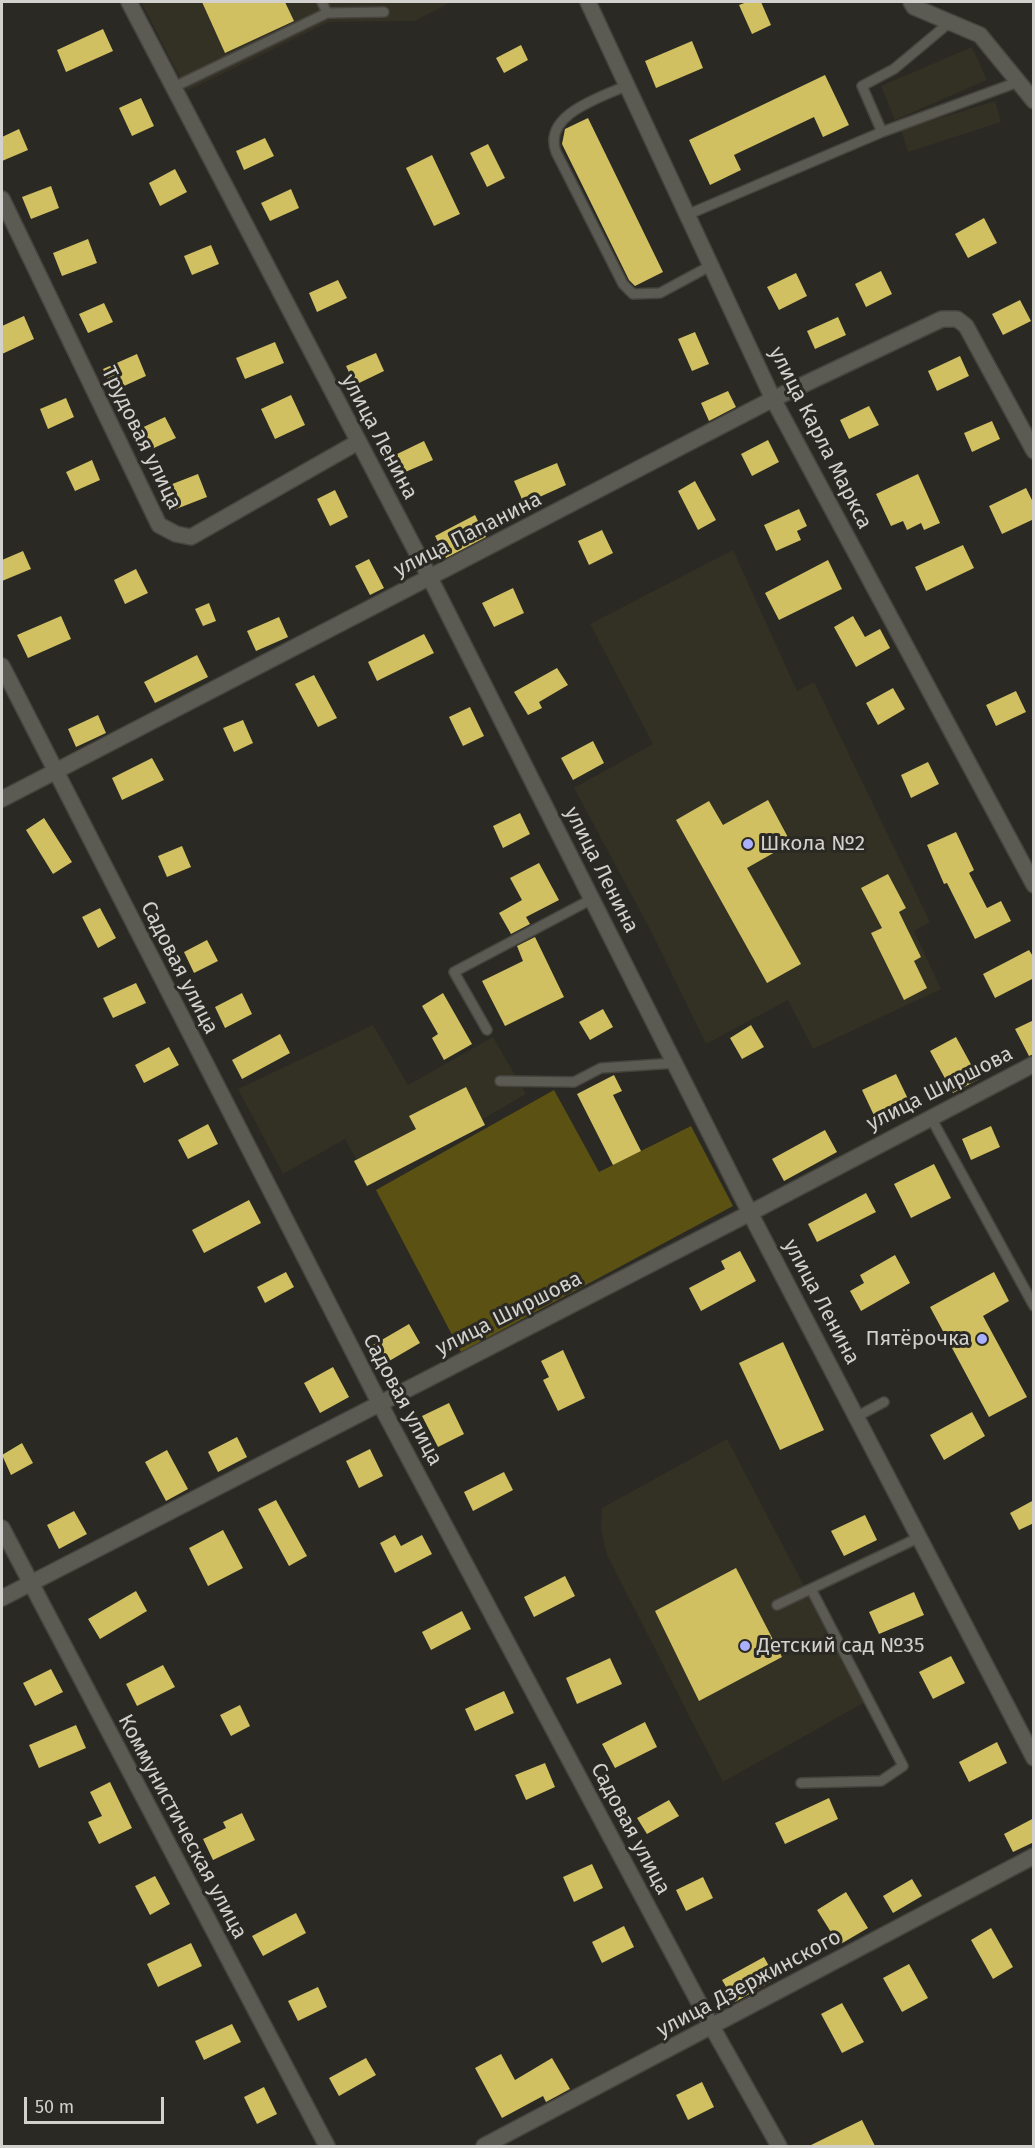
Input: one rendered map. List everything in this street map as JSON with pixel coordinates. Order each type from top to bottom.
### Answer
[{"type":"street","name":"улица Ленина","points":[[129,2],[430,578],[750,1213],[858,1416],[1034,1758]]},
{"type":"street","name":"улица Карла Маркса","points":[[588,2],[689,214],[773,399],[1027,856],[1034,885]]},
{"type":"street","points":[[910,2],[914,7],[980,35],[1034,101]]},
{"type":"street","name":"Трудовая улица","points":[[2,199],[159,525],[176,534],[191,537],[358,442]]},
{"type":"street","name":"улица Папанина","points":[[2,799],[773,399],[933,323],[950,318],[957,319],[966,326],[1034,451]]},
{"type":"street","name":"Садовая улица","points":[[2,666],[54,772],[380,1404],[712,2027],[779,2146]]},
{"type":"street","name":"улица Ширшова","points":[[2,1598],[750,1213],[930,1116],[1034,1064]]},
{"type":"street","name":"Коммунистическая улица","points":[[2,1528],[327,2146]]},
{"type":"street","name":"улица Дзержинского","points":[[484,2146],[1034,1856]]},
{"type":"lane","points":[[322,2],[327,13]]},
{"type":"lane","points":[[174,87],[327,13],[384,12]]},
{"type":"lane","points":[[882,132],[862,86],[894,69],[949,23]]},
{"type":"lane","points":[[689,214],[882,132],[1018,82]]},
{"type":"lane","points":[[628,86],[572,112],[561,122],[553,144],[556,152],[623,284],[633,294],[660,293],[712,265]]},
{"type":"lane","points":[[487,1030],[454,972],[592,899]]},
{"type":"lane","points":[[500,1081],[574,1082],[601,1068],[676,1064]]},
{"type":"lane","points":[[930,1116],[1034,1306]]},
{"type":"lane","points":[[858,1416],[884,1402]]},
{"type":"lane","points":[[777,1605],[920,1537]]},
{"type":"lane","points":[[801,1783],[881,1781],[903,1766],[811,1589]]},
{"type":"shaded area","points":[[141,2],[451,2],[415,21],[329,22],[187,91]]},
{"type":"shaded area","points":[[972,47],[987,80],[895,120],[881,86]]},
{"type":"shaded area","points":[[995,101],[1001,122],[908,152],[901,130]]},
{"type":"shaded area","name":"Школа №2","points":[[733,550],[797,691],[814,682],[930,922],[914,931],[941,989],[813,1049],[788,1000],[706,1044],[653,935],[574,788],[653,744],[590,624]]},
{"type":"shaded area","points":[[373,1025],[408,1085],[493,1037],[526,1094],[370,1184],[345,1139],[283,1174],[238,1089]]},
{"type":"shaded area","points":[[554,1090],[599,1172],[691,1126],[733,1206],[461,1352],[376,1190]]},
{"type":"shaded area","name":"Детский сад №35","points":[[727,1439],[865,1702],[723,1782],[607,1555],[601,1531],[602,1508]]},
{"type":"building","points":[[202,2],[285,2],[294,21],[225,53]]},
{"type":"building","points":[[747,2],[761,2],[771,25],[752,34],[739,5]]},
{"type":"building","points":[[103,29],[113,51],[66,72],[57,50]]},
{"type":"building","points":[[692,41],[703,68],[656,88],[645,61]]},
{"type":"building","points":[[521,45],[528,60],[504,73],[496,58]]},
{"type":"building","points":[[825,75],[849,125],[823,137],[814,117],[734,155],[741,170],[710,185],[689,140]]},
{"type":"building","points":[[141,98],[154,126],[132,136],[119,108]]},
{"type":"building","points":[[588,118],[663,272],[635,286],[629,280],[562,144],[565,129]]},
{"type":"building","points":[[19,129],[28,150],[2,161],[2,137]]},
{"type":"building","points":[[265,138],[274,156],[244,170],[236,151]]},
{"type":"building","points":[[488,144],[505,178],[487,187],[470,153]]},
{"type":"building","points":[[432,155],[460,214],[434,226],[406,168]]},
{"type":"building","points":[[175,169],[187,192],[160,206],[149,183]]},
{"type":"building","points":[[51,186],[59,208],[31,219],[22,197]]},
{"type":"building","points":[[291,189],[299,208],[270,221],[261,203]]},
{"type":"building","points":[[984,218],[997,243],[968,258],[955,234]]},
{"type":"building","points":[[88,239],[97,263],[62,276],[53,253]]},
{"type":"building","points":[[211,245],[219,264],[192,275],[184,256]]},
{"type":"building","points":[[881,271],[892,294],[866,307],[855,284]]},
{"type":"building","points":[[796,273],[807,296],[779,310],[767,287]]},
{"type":"building","points":[[338,280],[347,298],[317,312],[309,293]]},
{"type":"building","points":[[1020,300],[1031,321],[1003,335],[992,314]]},
{"type":"building","points":[[104,303],[113,322],[88,333],[79,314]]},
{"type":"building","points":[[24,316],[34,339],[2,354],[2,326]]},
{"type":"building","points":[[838,317],[846,335],[815,349],[807,331]]},
{"type":"building","points":[[695,332],[709,364],[692,371],[678,339]]},
{"type":"building","points":[[275,342],[284,363],[245,379],[236,358]]},
{"type":"building","points":[[376,353],[384,371],[355,385],[346,366]]},
{"type":"building","points":[[137,354],[146,376],[113,391],[103,369]]},
{"type":"building","points":[[960,356],[969,376],[937,391],[928,371]]},
{"type":"building","points":[[728,391],[736,407],[709,421],[701,403]]},
{"type":"building","points":[[291,395],[305,425],[275,439],[261,409]]},
{"type":"building","points":[[66,398],[74,417],[48,429],[40,409]]},
{"type":"building","points":[[869,406],[879,425],[849,439],[840,420]]},
{"type":"building","points":[[165,417],[176,438],[145,452],[135,431]]},
{"type":"building","points":[[992,421],[1000,439],[972,452],[964,433]]},
{"type":"building","points":[[768,440],[779,462],[752,476],[741,454]]},
{"type":"building","points":[[424,441],[433,460],[403,473],[395,455]]},
{"type":"building","points":[[92,460],[100,480],[75,491],[66,472]]},
{"type":"building","points":[[557,463],[566,485],[524,504],[514,481]]},
{"type":"building","points":[[198,474],[207,497],[171,511],[162,488]]},
{"type":"building","points":[[918,474],[940,523],[924,530],[921,523],[907,530],[903,521],[891,526],[876,494]]},
{"type":"building","points":[[695,481],[716,520],[698,530],[678,491]]},
{"type":"building","points":[[1026,488],[1034,504],[1034,519],[1002,534],[989,506]]},
{"type":"building","points":[[335,490],[348,517],[330,526],[317,499]]},
{"type":"building","points":[[799,509],[807,526],[797,531],[801,540],[776,551],[764,525]]},
{"type":"building","points":[[475,515],[486,537],[446,558],[435,536]]},
{"type":"building","points":[[602,530],[613,553],[589,565],[578,541]]},
{"type":"building","points":[[963,545],[974,568],[926,591],[915,567]]},
{"type":"building","points":[[23,551],[31,569],[2,581],[2,560]]},
{"type":"building","points":[[369,559],[384,588],[370,595],[355,566]]},
{"type":"building","points":[[828,560],[842,589],[779,620],[765,593]]},
{"type":"building","points":[[136,569],[148,593],[125,604],[114,580]]},
{"type":"building","points":[[513,588],[524,613],[494,627],[482,603]]},
{"type":"building","points":[[209,603],[216,621],[203,626],[195,609]]},
{"type":"building","points":[[61,616],[71,639],[28,658],[17,635]]},
{"type":"building","points":[[853,616],[865,637],[880,629],[890,648],[856,667],[834,627]]},
{"type":"building","points":[[279,617],[288,637],[256,651],[247,631]]},
{"type":"building","points":[[424,634],[434,653],[377,681],[368,662]]},
{"type":"building","points":[[197,655],[208,677],[155,703],[144,682]]},
{"type":"building","points":[[557,668],[568,685],[539,702],[542,708],[528,715],[514,692]]},
{"type":"building","points":[[314,675],[337,718],[318,727],[295,684]]},
{"type":"building","points":[[893,688],[905,709],[878,725],[866,703]]},
{"type":"building","points":[[1016,691],[1026,712],[996,726],[986,705]]},
{"type":"building","points":[[470,707],[484,736],[463,746],[449,717]]},
{"type":"building","points":[[98,715],[106,733],[76,747],[68,729]]},
{"type":"building","points":[[243,720],[253,743],[234,752],[223,728]]},
{"type":"building","points":[[593,741],[604,763],[573,780],[561,758]]},
{"type":"building","points":[[152,758],[164,780],[122,800],[112,778]]},
{"type":"building","points":[[928,762],[939,784],[911,798],[901,775]]},
{"type":"building","points":[[768,800],[791,843],[747,868],[801,964],[767,983],[676,820],[709,801],[723,825]]},
{"type":"building","points":[[520,813],[530,834],[503,848],[493,826]]},
{"type":"building","points":[[44,818],[72,862],[53,874],[26,830]]},
{"type":"building","points":[[956,832],[974,870],[969,873],[987,908],[1001,901],[1011,921],[975,939],[947,883],[944,884],[927,845]]},
{"type":"building","points":[[182,846],[191,867],[167,877],[158,856]]},
{"type":"building","points":[[539,863],[559,900],[526,917],[530,924],[511,934],[499,913],[522,900],[510,878]]},
{"type":"building","points":[[888,874],[906,908],[899,912],[921,957],[914,961],[927,988],[904,1000],[871,933],[882,928],[861,888]]},
{"type":"building","points":[[100,908],[116,938],[98,948],[82,917]]},
{"type":"building","points":[[535,937],[564,997],[505,1026],[482,981],[523,961],[517,946]]},
{"type":"building","points":[[207,940],[218,961],[194,973],[184,952]]},
{"type":"building","points":[[1029,950],[1034,958],[1034,978],[995,998],[983,974]]},
{"type":"building","points":[[136,983],[146,1003],[113,1018],[103,998]]},
{"type":"building","points":[[242,993],[252,1014],[225,1028],[215,1007]]},
{"type":"building","points":[[443,993],[472,1044],[444,1060],[432,1038],[438,1034],[422,1006]]},
{"type":"building","points":[[603,1009],[613,1027],[590,1040],[579,1022]]},
{"type":"building","points":[[1034,1020],[1034,1054],[1029,1056],[1015,1029]]},
{"type":"building","points":[[751,1025],[764,1047],[742,1059],[730,1038]]},
{"type":"building","points":[[280,1034],[290,1053],[242,1079],[232,1060]]},
{"type":"building","points":[[956,1037],[979,1079],[953,1093],[930,1051]]},
{"type":"building","points":[[169,1047],[179,1065],[144,1083],[135,1065]]},
{"type":"building","points":[[896,1074],[910,1103],[901,1107],[904,1114],[879,1126],[862,1090]]},
{"type":"building","points":[[614,1075],[622,1091],[613,1095],[641,1151],[613,1165],[577,1094]]},
{"type":"building","points":[[466,1087],[485,1125],[367,1186],[354,1161],[416,1129],[409,1116]]},
{"type":"building","points":[[208,1124],[218,1144],[188,1159],[178,1140]]},
{"type":"building","points":[[991,1126],[1000,1147],[971,1160],[962,1139]]},
{"type":"building","points":[[825,1130],[837,1152],[784,1181],[772,1159]]},
{"type":"building","points":[[934,1164],[951,1198],[911,1218],[894,1184]]},
{"type":"building","points":[[866,1193],[876,1212],[817,1242],[808,1224]]},
{"type":"building","points":[[249,1200],[261,1223],[204,1253],[192,1230]]},
{"type":"building","points":[[740,1251],[756,1281],[701,1311],[689,1288],[725,1269],[721,1261]]},
{"type":"building","points":[[895,1255],[910,1283],[861,1311],[850,1291],[864,1283],[860,1275]]},
{"type":"building","points":[[286,1272],[294,1287],[265,1303],[257,1287]]},
{"type":"building","points":[[994,1272],[1009,1301],[983,1316],[1027,1397],[989,1417],[930,1307]]},
{"type":"building","points":[[409,1324],[420,1343],[384,1364],[373,1345]]},
{"type":"building","points":[[783,1342],[824,1430],[780,1450],[739,1363]]},
{"type":"building","points":[[563,1350],[585,1398],[558,1411],[543,1380],[549,1377],[541,1361]]},
{"type":"building","points":[[333,1367],[349,1397],[320,1413],[304,1383]]},
{"type":"building","points":[[449,1403],[464,1434],[438,1447],[422,1416]]},
{"type":"building","points":[[972,1412],[985,1436],[944,1460],[930,1435]]},
{"type":"building","points":[[237,1437],[247,1457],[218,1472],[208,1452]]},
{"type":"building","points":[[22,1443],[33,1463],[11,1475],[2,1455]]},
{"type":"building","points":[[370,1449],[383,1476],[359,1488],[346,1461]]},
{"type":"building","points":[[167,1450],[188,1489],[166,1501],[145,1462]]},
{"type":"building","points":[[504,1472],[513,1490],[473,1511],[464,1492]]},
{"type":"building","points":[[276,1500],[307,1556],[289,1566],[258,1509]]},
{"type":"building","points":[[1034,1500],[1034,1523],[1019,1530],[1010,1513]]},
{"type":"building","points":[[74,1511],[87,1534],[59,1549],[47,1525]]},
{"type":"building","points":[[865,1515],[877,1540],[844,1556],[831,1531]]},
{"type":"building","points":[[223,1530],[243,1568],[208,1586],[189,1548]]},
{"type":"building","points":[[395,1535],[401,1546],[422,1535],[432,1554],[395,1573],[380,1543]]},
{"type":"building","points":[[736,1568],[782,1657],[699,1701],[655,1611]]},
{"type":"building","points":[[565,1576],[575,1596],[534,1617],[524,1597]]},
{"type":"building","points":[[136,1591],[147,1611],[100,1639],[88,1619]]},
{"type":"building","points":[[914,1592],[924,1615],[879,1634],[869,1612]]},
{"type":"building","points":[[462,1611],[471,1629],[431,1650],[422,1632]]},
{"type":"building","points":[[951,1656],[965,1683],[933,1699],[919,1672]]},
{"type":"building","points":[[610,1658],[622,1684],[577,1704],[566,1678]]},
{"type":"building","points":[[163,1665],[175,1687],[137,1706],[126,1684]]},
{"type":"building","points":[[51,1669],[63,1692],[35,1706],[23,1683]]},
{"type":"building","points":[[504,1691],[514,1713],[475,1731],[465,1709]]},
{"type":"building","points":[[240,1705],[250,1726],[231,1736],[220,1715]]},
{"type":"building","points":[[645,1722],[657,1747],[615,1768],[602,1744]]},
{"type":"building","points":[[76,1725],[86,1748],[39,1768],[29,1745]]},
{"type":"building","points":[[997,1742],[1007,1763],[969,1782],[959,1762]]},
{"type":"building","points":[[545,1763],[555,1787],[526,1800],[515,1775]]},
{"type":"building","points":[[110,1782],[132,1828],[99,1844],[88,1822],[102,1816],[90,1792]]},
{"type":"building","points":[[829,1798],[838,1819],[785,1844],[775,1823]]},
{"type":"building","points":[[669,1800],[679,1816],[647,1834],[637,1818]]},
{"type":"building","points":[[242,1813],[255,1840],[213,1860],[203,1839],[226,1828],[223,1822]]},
{"type":"building","points":[[1034,1818],[1034,1842],[1013,1852],[1004,1834]]},
{"type":"building","points":[[592,1864],[603,1888],[574,1902],[563,1877]]},
{"type":"building","points":[[155,1876],[170,1904],[150,1915],[135,1886]]},
{"type":"building","points":[[703,1877],[713,1898],[686,1911],[676,1890]]},
{"type":"building","points":[[912,1879],[922,1896],[893,1913],[883,1896]]},
{"type":"building","points":[[846,1892],[868,1928],[839,1945],[817,1910]]},
{"type":"building","points":[[296,1913],[306,1933],[263,1956],[252,1936]]},
{"type":"building","points":[[624,1926],[634,1947],[602,1963],[592,1942]]},
{"type":"building","points":[[991,1928],[1013,1967],[993,1979],[971,1940]]},
{"type":"building","points":[[191,1943],[202,1966],[158,1987],[147,1964]]},
{"type":"building","points":[[764,1957],[776,1979],[735,2002],[722,1980]]},
{"type":"building","points":[[909,1964],[928,1998],[902,2012],[883,1978]]},
{"type":"building","points":[[318,1987],[327,2007],[298,2021],[288,2001]]},
{"type":"building","points":[[842,2003],[864,2042],[842,2053],[821,2014]]},
{"type":"building","points":[[232,2024],[241,2042],[204,2060],[195,2041]]},
{"type":"building","points":[[501,2054],[515,2080],[552,2058],[570,2089],[546,2102],[543,2096],[502,2118],[475,2068]]},
{"type":"building","points":[[366,2058],[376,2075],[339,2096],[329,2078]]},
{"type":"building","points":[[702,2082],[714,2107],[688,2120],[676,2095]]},
{"type":"building","points":[[264,2087],[277,2114],[257,2124],[244,2097]]},
{"type":"building","points":[[862,2120],[875,2146],[809,2146]]},
{"type":"place","name":"Школа №2","points":[[748,844]]},
{"type":"place","name":"Пятёрочка","points":[[982,1339]]},
{"type":"place","name":"Детский сад №35","points":[[745,1646]]}]
